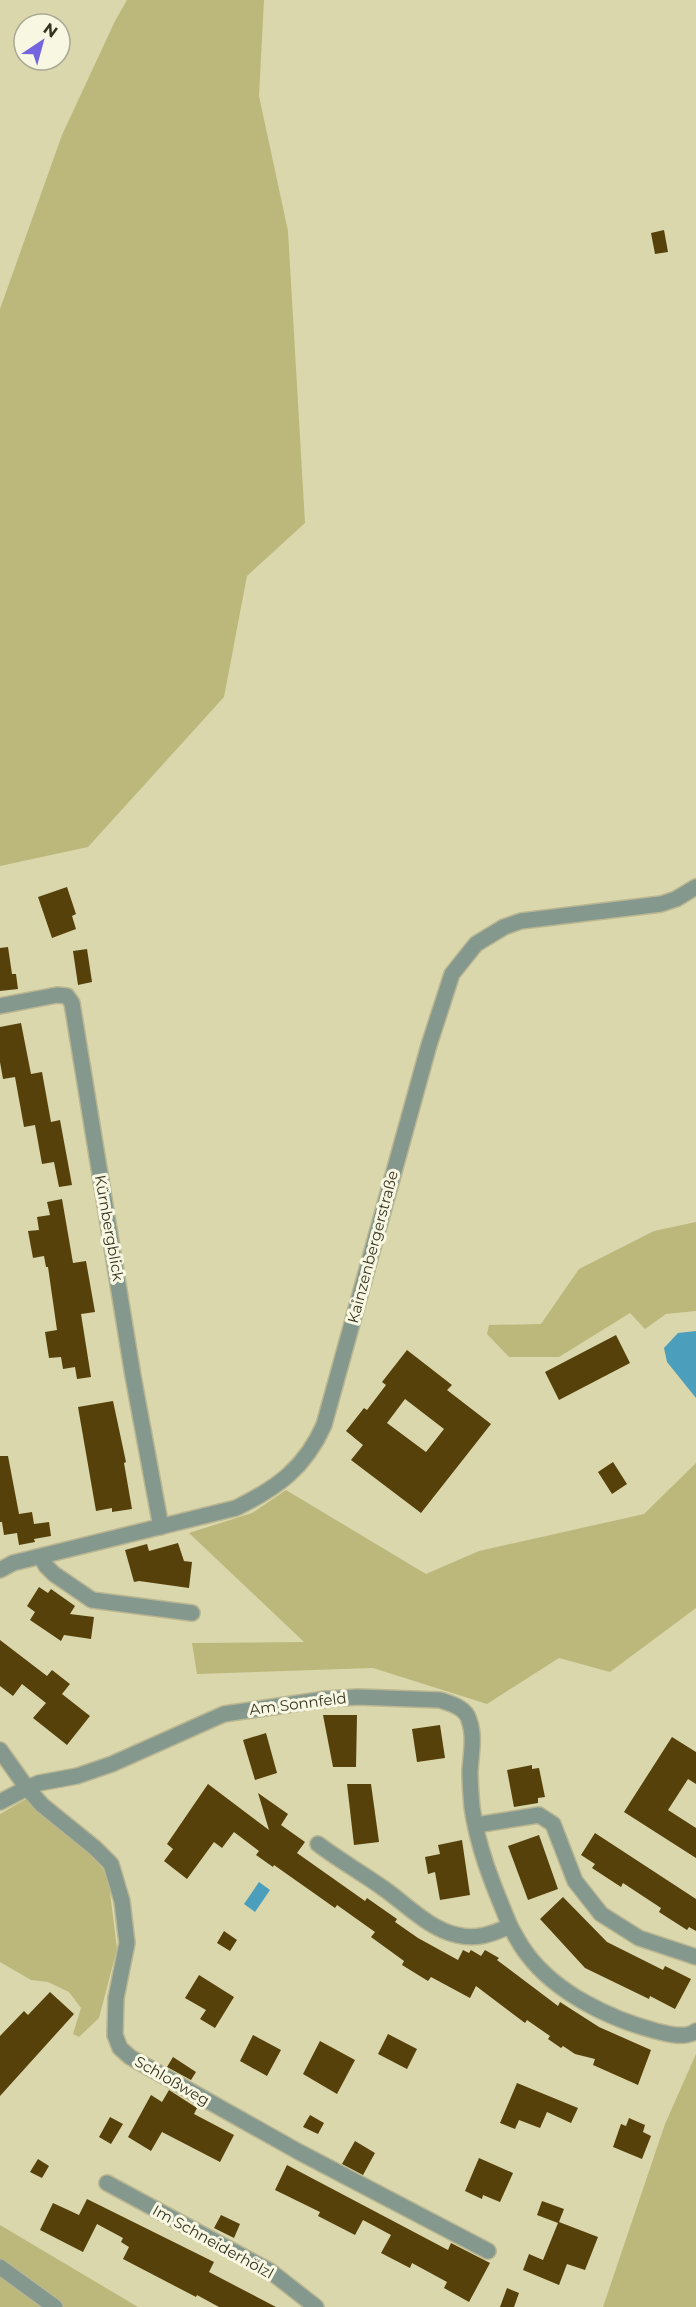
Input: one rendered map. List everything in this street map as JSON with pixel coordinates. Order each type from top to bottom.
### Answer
[{"type":"street","name":"Kainzenbergerstraße","points":[[0,1569],[13,1563],[236,1508],[284,1481],[302,1462],[316,1442],[333,1399],[441,1004],[452,974],[464,956],[490,934],[521,921],[661,904],[676,899],[696,887]]},
{"type":"street","name":"Kürnbergblick","points":[[0,1006],[57,995],[67,996],[72,1003],[133,1376],[161,1527]]},
{"type":"street","points":[[41,1557],[54,1574],[92,1600],[192,1613]]},
{"type":"street","name":"Am Sonnfeld","points":[[27,1788],[112,1764],[224,1714],[326,1699],[358,1697],[440,1700],[459,1708],[469,1718],[472,1733],[471,1785],[476,1825],[488,1876],[510,1926],[527,1954],[552,1979],[609,2016],[672,2035],[691,2035],[696,2031]]},
{"type":"street","name":"Schloßweg","points":[[0,1750],[42,1805],[95,1848],[111,1864],[114,1871],[122,1901],[127,1943],[115,2012],[115,2035],[120,2048],[130,2057],[172,2082],[488,2251]]},
{"type":"street","points":[[0,1802],[27,1788]]},
{"type":"street","points":[[476,1825],[539,1815],[553,1824],[575,1881],[601,1914],[639,1938],[696,1957]]},
{"type":"street","points":[[318,1844],[436,1928],[456,1935],[478,1938],[494,1934],[510,1926]]},
{"type":"street","name":"Im Schneiderhölzl","points":[[106,2184],[270,2271],[316,2307]]},
{"type":"street","points":[[0,2267],[55,2307]]},
{"type":"shaded area","points":[[127,0],[264,0],[259,96],[288,231],[305,523],[247,576],[224,697],[88,847],[0,866],[0,309],[62,135]]},
{"type":"shaded area","points":[[696,1222],[696,1311],[666,1314],[645,1329],[630,1313],[559,1357],[509,1357],[487,1334],[489,1325],[541,1324],[579,1269],[654,1231]]},
{"type":"shaded area","points":[[696,1463],[696,1608],[610,1672],[559,1658],[487,1704],[373,1668],[197,1674],[192,1643],[304,1642],[189,1533],[252,1513],[286,1490],[426,1574],[479,1551],[644,1514]]},
{"type":"shaded area","points":[[26,1799],[88,1852],[103,1869],[109,1884],[117,1949],[99,2018],[79,2037],[73,2034],[81,2008],[69,1992],[48,1982],[31,1980],[0,1962],[0,1814]]},
{"type":"shaded area","points":[[696,2054],[696,2307],[603,2307],[665,2124]]},
{"type":"shaded area","points":[[0,2225],[138,2307],[0,2307]]},
{"type":"water","points":[[696,1331],[696,1398],[667,1362],[664,1348],[678,1333]]},
{"type":"water","points":[[259,1882],[270,1890],[255,1912],[244,1904]]},
{"type":"building","points":[[664,230],[668,252],[655,254],[651,233]]},
{"type":"building","points":[[67,887],[76,914],[72,916],[76,929],[52,938],[38,897]]},
{"type":"building","points":[[8,947],[12,974],[16,974],[18,989],[0,991],[0,948]]},
{"type":"building","points":[[87,949],[92,982],[78,985],[73,951]]},
{"type":"building","points":[[21,1023],[31,1074],[42,1072],[51,1122],[60,1120],[72,1185],[59,1187],[54,1162],[42,1164],[35,1125],[24,1127],[15,1077],[3,1079],[0,1062],[0,1027]]},
{"type":"building","points":[[62,1199],[73,1263],[86,1261],[95,1312],[81,1314],[91,1377],[77,1379],[75,1367],[63,1369],[61,1357],[49,1358],[45,1332],[57,1330],[48,1267],[46,1267],[44,1256],[33,1258],[28,1231],[39,1230],[37,1217],[50,1215],[47,1202]]},
{"type":"building","points":[[616,1335],[630,1363],[559,1400],[545,1372]]},
{"type":"building","points":[[407,1350],[452,1385],[447,1390],[491,1424],[421,1513],[351,1460],[363,1445],[346,1431],[364,1408],[367,1410],[386,1385],[382,1382]],"holes":[[[405,1399],[444,1429],[426,1452],[387,1423]]]},
{"type":"building","points":[[113,1401],[126,1462],[124,1463],[132,1509],[112,1512],[112,1508],[96,1511],[78,1407]]},
{"type":"building","points":[[0,1456],[8,1456],[19,1514],[32,1512],[34,1524],[49,1522],[51,1536],[19,1545],[17,1533],[4,1535],[2,1522],[0,1522]]},
{"type":"building","points":[[613,1462],[627,1484],[612,1494],[598,1472]]},
{"type":"building","points":[[178,1543],[184,1561],[192,1562],[189,1588],[134,1582],[125,1550],[147,1544],[149,1551]]},
{"type":"building","points":[[39,1587],[48,1593],[51,1589],[75,1606],[70,1614],[94,1617],[91,1639],[64,1635],[61,1641],[30,1620],[35,1612],[27,1606]]},
{"type":"building","points":[[0,1640],[47,1676],[52,1670],[70,1684],[62,1694],[90,1716],[67,1745],[33,1718],[46,1703],[22,1684],[13,1696],[0,1686]]},
{"type":"building","points":[[323,1715],[357,1715],[356,1767],[333,1767]]},
{"type":"building","points":[[440,1725],[445,1758],[417,1762],[412,1729]]},
{"type":"building","points":[[266,1733],[277,1773],[255,1780],[243,1740]]},
{"type":"building","points":[[672,1737],[696,1752],[696,1784],[688,1779],[668,1810],[696,1828],[696,1858],[624,1812]]},
{"type":"building","points":[[532,1765],[532,1769],[539,1768],[545,1797],[538,1798],[538,1803],[514,1807],[507,1770]]},
{"type":"building","points":[[208,1784],[269,1830],[258,1793],[288,1814],[281,1825],[305,1842],[297,1853],[365,1901],[367,1898],[397,1919],[395,1922],[418,1938],[458,1960],[463,1950],[469,1953],[471,1950],[481,1956],[485,1950],[499,1958],[497,1960],[558,2006],[560,2002],[599,2027],[651,2050],[638,2085],[593,2065],[595,2059],[575,2054],[563,2046],[561,2048],[548,2039],[550,2036],[527,2020],[525,2023],[476,1986],[470,1998],[431,1977],[428,1981],[402,1965],[404,1961],[371,1937],[375,1932],[337,1905],[335,1908],[256,1855],[259,1851],[234,1832],[222,1848],[214,1842],[187,1879],[164,1861],[173,1849],[167,1844]]},
{"type":"building","points":[[347,1784],[371,1784],[379,1842],[354,1845]]},
{"type":"building","points":[[595,1833],[696,1899],[696,1931],[689,1927],[687,1930],[659,1912],[661,1908],[623,1883],[621,1887],[592,1868],[595,1864],[581,1855]]},
{"type":"building","points":[[539,1835],[558,1889],[528,1900],[508,1846]]},
{"type":"building","points":[[462,1840],[470,1895],[440,1900],[435,1872],[428,1874],[425,1857],[440,1854],[438,1845]]},
{"type":"building","points":[[563,1897],[607,1942],[663,1970],[665,1966],[691,1979],[675,2009],[585,1968],[540,1919]]},
{"type":"building","points":[[224,1931],[237,1940],[230,1951],[217,1943]]},
{"type":"building","points":[[199,1975],[234,1997],[215,2028],[200,2019],[206,2010],[185,1998]]},
{"type":"building","points":[[50,1992],[74,2014],[0,2096],[0,2036],[24,2011],[28,2015]]},
{"type":"building","points":[[388,2034],[417,2049],[407,2069],[378,2054]]},
{"type":"building","points":[[253,2035],[281,2050],[267,2076],[240,2061]]},
{"type":"building","points":[[320,2041],[355,2060],[337,2094],[303,2074]]},
{"type":"building","points":[[173,2057],[196,2072],[191,2080],[167,2067]]},
{"type":"building","points":[[517,2083],[578,2108],[571,2123],[547,2112],[540,2128],[519,2120],[515,2129],[500,2123]]},
{"type":"building","points":[[169,2090],[197,2108],[194,2114],[234,2135],[220,2162],[162,2132],[151,2151],[128,2137],[151,2095],[162,2102]]},
{"type":"building","points":[[310,2115],[324,2123],[318,2134],[303,2127]]},
{"type":"building","points":[[110,2117],[123,2124],[111,2144],[99,2137]]},
{"type":"building","points":[[629,2118],[645,2125],[643,2132],[651,2136],[642,2159],[613,2147],[621,2124],[626,2126]]},
{"type":"building","points":[[355,2141],[375,2153],[363,2175],[342,2164]]},
{"type":"building","points":[[479,2158],[513,2173],[500,2202],[483,2195],[482,2199],[465,2191]]},
{"type":"building","points":[[38,2159],[49,2166],[42,2178],[30,2172]]},
{"type":"building","points":[[287,2165],[448,2250],[451,2243],[490,2263],[469,2302],[444,2288],[447,2282],[412,2263],[410,2268],[381,2253],[391,2235],[363,2220],[355,2235],[318,2216],[320,2212],[275,2190]]},
{"type":"building","points":[[87,2199],[214,2262],[209,2272],[276,2307],[219,2307],[197,2295],[196,2297],[123,2259],[129,2247],[121,2242],[123,2238],[97,2224],[83,2252],[40,2230],[53,2203],[79,2215]]},
{"type":"building","points":[[542,2201],[564,2209],[559,2222],[598,2237],[585,2270],[567,2264],[559,2285],[523,2270],[529,2254],[543,2260],[558,2223],[537,2215]]},
{"type":"building","points":[[221,2215],[240,2224],[234,2238],[214,2228]]},
{"type":"building","points":[[507,2288],[519,2293],[514,2307],[500,2307]]}]
